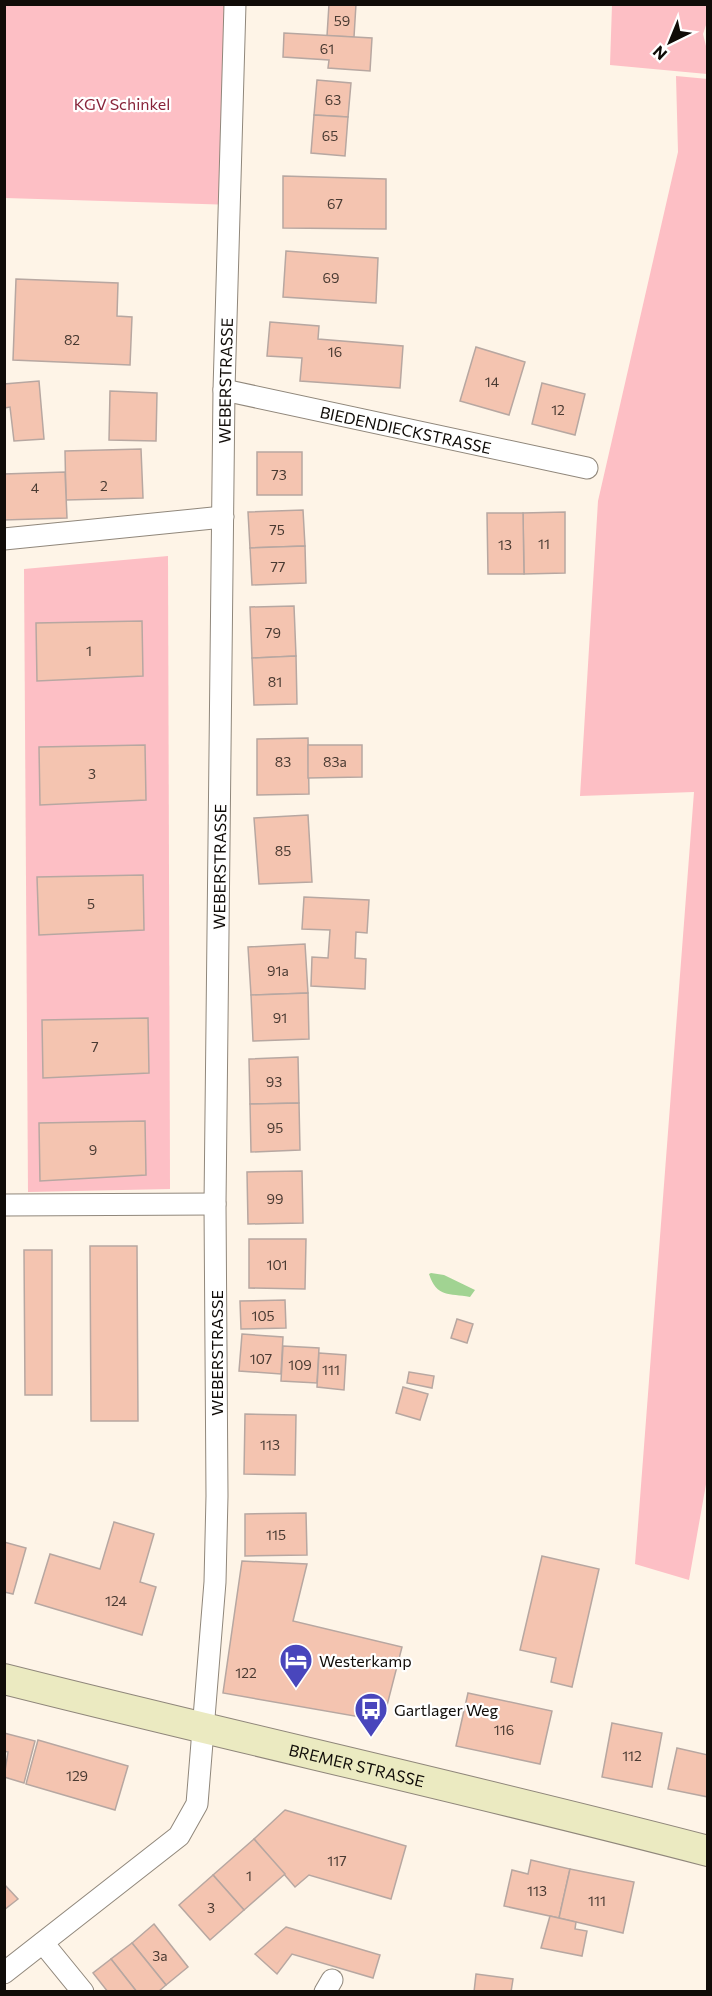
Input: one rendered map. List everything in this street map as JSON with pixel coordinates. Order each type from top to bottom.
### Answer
[{"type":"main road","name":"BREMER STRASSE","points":[[4,1679],[708,1851]]},
{"type":"street","name":"WEBERSTRASSE","points":[[203,1729],[214,1582],[217,1496],[215,1204],[224,390],[235,4]]},
{"type":"street","name":"BIEDENDIECKSTRASSE","points":[[224,390],[587,468]]},
{"type":"street","points":[[4,539],[224,517]]},
{"type":"street","points":[[4,1204],[215,1204]]},
{"type":"street","points":[[4,1973],[179,1836],[196,1804],[203,1729]]},
{"type":"street","points":[[43,1943],[83,1992]]},
{"type":"green space","name":"KGV Schinkel","points":[[5,5],[232,5],[235,205],[5,198]]},
{"type":"green space","points":[[612,5],[707,5],[707,22],[703,34],[707,50],[707,74],[610,65]]},
{"type":"green space","points":[[676,76],[708,79],[708,1473],[689,1580],[635,1564],[694,792],[580,796],[598,501],[678,152]]},
{"type":"green space","points":[[168,556],[170,1189],[28,1192],[24,569]]},
{"type":"shaded area","points":[[429,1274],[444,1275],[475,1290],[470,1297],[445,1293],[432,1282]]},
{"type":"building","points":[[329,4],[356,4],[354,37],[327,36]]},
{"type":"building","points":[[284,33],[372,38],[370,71],[328,68],[329,60],[283,57]]},
{"type":"building","points":[[317,80],[351,83],[348,117],[314,115]]},
{"type":"building","points":[[314,115],[348,117],[345,156],[311,153]]},
{"type":"building","points":[[283,176],[386,179],[386,229],[283,228]]},
{"type":"building","points":[[286,251],[378,258],[376,303],[283,297]]},
{"type":"building","points":[[16,279],[118,283],[117,316],[132,317],[130,365],[13,360]]},
{"type":"building","points":[[270,322],[319,326],[318,339],[403,346],[400,388],[300,381],[302,358],[267,356]]},
{"type":"building","points":[[476,347],[525,362],[509,415],[460,401]]},
{"type":"building","points":[[39,381],[44,439],[14,441],[10,407],[4,408],[4,384]]},
{"type":"building","points":[[542,383],[585,394],[575,435],[532,424]]},
{"type":"building","points":[[110,391],[157,393],[156,441],[109,440]]},
{"type":"building","points":[[141,449],[143,498],[66,500],[65,451]]},
{"type":"building","points":[[257,452],[302,452],[302,495],[257,495]]},
{"type":"building","points":[[65,472],[67,518],[4,520],[4,474]]},
{"type":"building","points":[[303,510],[305,546],[250,548],[248,512]]},
{"type":"building","points":[[565,512],[565,573],[524,574],[523,513]]},
{"type":"building","points":[[487,513],[523,513],[524,574],[488,574]]},
{"type":"building","points":[[305,546],[306,583],[252,585],[250,548]]},
{"type":"building","points":[[294,606],[296,656],[252,658],[250,607]]},
{"type":"building","points":[[142,621],[143,676],[37,681],[36,623]]},
{"type":"building","points":[[296,656],[297,704],[254,705],[252,658]]},
{"type":"building","points":[[308,738],[309,794],[257,795],[257,739]]},
{"type":"building","points":[[145,745],[146,800],[40,805],[39,747]]},
{"type":"building","points":[[308,745],[362,745],[362,777],[308,778]]},
{"type":"building","points":[[308,815],[312,882],[259,884],[254,818]]},
{"type":"building","points":[[143,875],[144,930],[39,935],[37,877]]},
{"type":"building","points":[[304,897],[369,900],[367,933],[356,932],[355,958],[366,959],[365,989],[311,986],[312,957],[328,958],[330,930],[302,929]]},
{"type":"building","points":[[305,944],[308,993],[251,995],[248,947]]},
{"type":"building","points":[[308,993],[309,1039],[253,1041],[251,995]]},
{"type":"building","points":[[148,1018],[149,1073],[43,1078],[42,1020]]},
{"type":"building","points":[[298,1057],[299,1103],[250,1104],[249,1059]]},
{"type":"building","points":[[299,1103],[300,1150],[251,1152],[250,1104]]},
{"type":"building","points":[[145,1121],[146,1175],[40,1181],[39,1123]]},
{"type":"building","points":[[302,1171],[303,1223],[248,1224],[247,1172]]},
{"type":"building","points":[[249,1239],[306,1239],[305,1289],[249,1288]]},
{"type":"building","points":[[90,1246],[137,1246],[138,1421],[91,1421]]},
{"type":"building","points":[[24,1250],[52,1250],[52,1395],[25,1395]]},
{"type":"building","points":[[285,1300],[286,1328],[241,1329],[240,1301]]},
{"type":"building","points":[[457,1319],[473,1324],[467,1343],[451,1338]]},
{"type":"building","points":[[242,1334],[283,1337],[281,1374],[239,1371]]},
{"type":"building","points":[[283,1346],[319,1348],[317,1383],[281,1381]]},
{"type":"building","points":[[319,1353],[346,1355],[344,1390],[317,1387]]},
{"type":"building","points":[[409,1372],[434,1376],[432,1388],[407,1383]]},
{"type":"building","points":[[403,1387],[428,1394],[420,1420],[396,1413]]},
{"type":"building","points":[[245,1414],[296,1415],[295,1475],[244,1474]]},
{"type":"building","points":[[306,1513],[307,1555],[245,1556],[245,1514]]},
{"type":"building","points":[[114,1522],[154,1534],[140,1582],[156,1587],[142,1635],[35,1603],[50,1554],[100,1569]]},
{"type":"building","points":[[4,1542],[26,1548],[13,1594],[4,1592]]},
{"type":"building","points":[[542,1556],[599,1569],[572,1687],[551,1682],[556,1658],[520,1650]]},
{"type":"building","points":[[242,1561],[307,1564],[293,1621],[402,1647],[383,1721],[223,1693]]},
{"type":"building","points":[[468,1693],[552,1711],[540,1764],[456,1746]]},
{"type":"building","points":[[612,1723],[662,1733],[652,1787],[602,1777]]},
{"type":"building","points":[[4,1733],[35,1741],[24,1783],[4,1777],[8,1752],[4,1751]]},
{"type":"building","points":[[38,1740],[128,1766],[115,1810],[26,1784]]},
{"type":"building","points":[[677,1748],[708,1755],[708,1797],[668,1789]]},
{"type":"building","points":[[285,1810],[406,1846],[391,1899],[309,1875],[295,1887],[254,1839]]},
{"type":"building","points":[[254,1839],[285,1874],[244,1910],[213,1875]]},
{"type":"building","points":[[531,1860],[570,1869],[559,1918],[504,1906],[512,1870],[528,1874]]},
{"type":"building","points":[[570,1869],[634,1882],[623,1933],[559,1918]]},
{"type":"building","points":[[213,1875],[244,1910],[210,1940],[179,1905]]},
{"type":"building","points":[[4,1884],[18,1899],[4,1910]]},
{"type":"building","points":[[550,1916],[576,1922],[575,1929],[587,1931],[582,1956],[541,1948]]},
{"type":"building","points":[[154,1924],[188,1967],[166,1985],[132,1943]]},
{"type":"building","points":[[286,1927],[380,1955],[373,1978],[292,1954],[277,1974],[255,1954]]},
{"type":"building","points":[[132,1943],[166,1985],[158,1992],[137,1992],[111,1959]]},
{"type":"building","points":[[111,1959],[137,1992],[108,1992],[93,1973]]},
{"type":"building","points":[[476,1974],[513,1979],[511,1992],[474,1992]]},
{"type":"place","name":"Westerkamp","points":[[296,1689]]},
{"type":"place","name":"Gartlager Weg","points":[[371,1738]]}]
